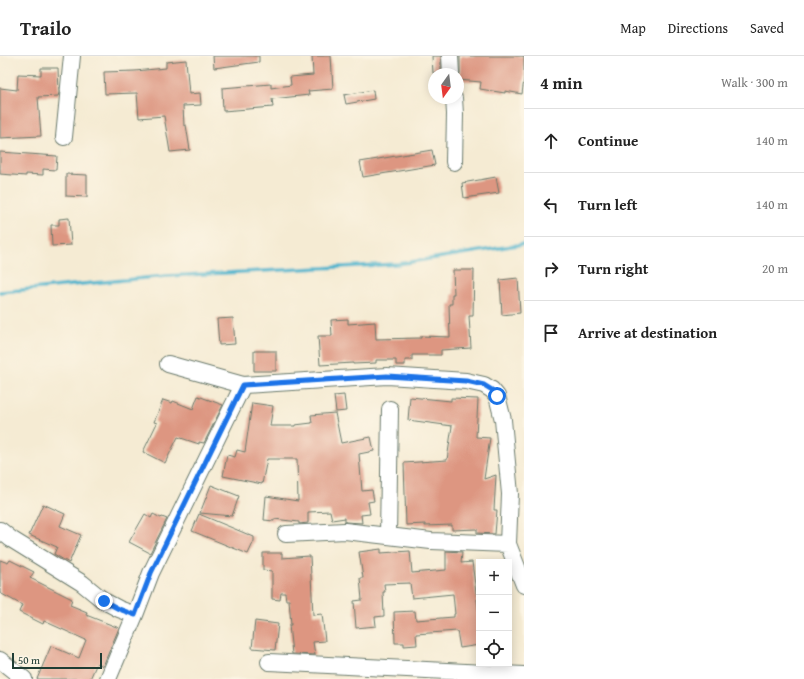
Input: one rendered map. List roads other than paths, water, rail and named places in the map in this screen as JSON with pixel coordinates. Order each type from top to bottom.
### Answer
[{"type":"street","points":[[64,137],[72,56]]},
{"type":"street","points":[[450,56],[451,68]]},
{"type":"street","points":[[454,104],[454,162]]},
{"type":"street","points":[[168,364],[243,385],[387,376],[466,381],[484,385],[492,390],[497,396],[503,420],[517,494],[508,544],[524,585]]},
{"type":"street","points":[[108,679],[151,573],[243,385]]},
{"type":"street","points":[[388,536],[390,409]]},
{"type":"street","points":[[0,530],[11,539],[82,583],[104,601],[135,615]]},
{"type":"street","points":[[286,534],[345,531],[431,541],[508,544]]},
{"type":"street","points":[[0,660],[24,679]]},
{"type":"street","points":[[269,662],[524,675]]},
{"type":"waterway","points":[[0,292],[166,276],[398,264],[524,244]]}]
